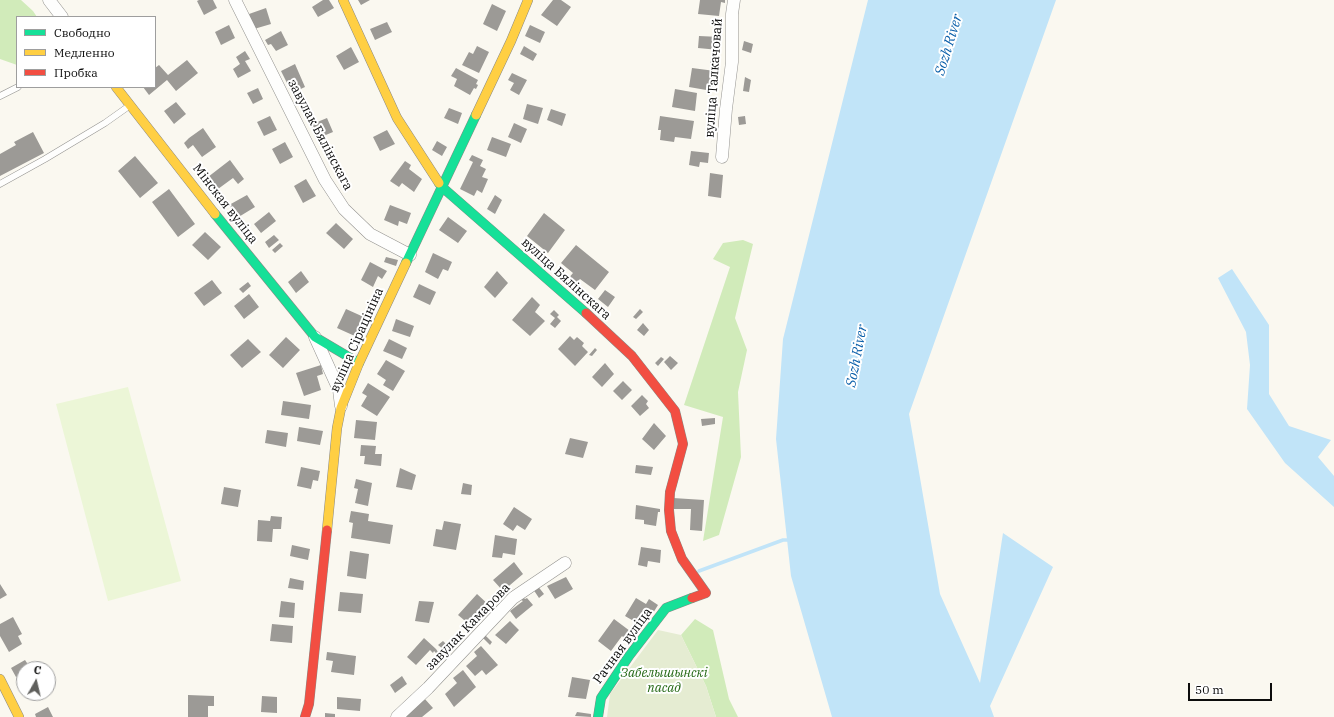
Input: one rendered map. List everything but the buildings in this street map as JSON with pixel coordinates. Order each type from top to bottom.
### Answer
[{"type":"street","points":[[49,0],[61,16]]},
{"type":"street","name":"завулак Бялінскага","points":[[235,0],[325,180],[344,209],[370,234],[410,255]]},
{"type":"street","name":"вуліца Бялінскага","points":[[343,0],[397,118],[442,188],[576,304],[632,356],[675,410],[683,444],[670,492],[669,510],[671,531],[682,559],[706,593]]},
{"type":"street","name":"вуліца Сірацініна","points":[[305,717],[308,704],[337,428],[341,408],[410,255],[511,41],[528,0]]},
{"type":"street","name":"вуліца Талкачовай","points":[[722,157],[732,62],[732,14],[734,0]]},
{"type":"street","name":"Мінская вуліца","points":[[117,88],[253,262],[314,337],[339,390],[341,408]]},
{"type":"street","name":"Мінская вуліца","points":[[314,337],[360,363]]},
{"type":"street","name":"завулак Камарова","points":[[396,717],[428,688],[513,598],[564,563]]},
{"type":"street","name":"Рачная вуліца","points":[[598,717],[601,698],[629,656],[666,608],[706,593]]},
{"type":"street","points":[[0,679],[19,717]]},
{"type":"lane","points":[[0,96],[16,88]]},
{"type":"lane","points":[[0,184],[106,123],[130,105]]},
{"type":"green space","points":[[0,0],[21,0],[36,16],[16,16],[16,65],[0,59]]},
{"type":"green space","points":[[743,240],[753,244],[735,318],[747,350],[738,392],[741,457],[719,535],[703,541],[723,417],[684,405],[730,267],[713,259],[723,243]]},
{"type":"green space","points":[[128,387],[181,581],[108,601],[56,404]]},
{"type":"green space","points":[[695,619],[713,630],[729,699],[738,717],[716,717],[706,686],[681,635]]},
{"type":"green space","name":"Забелышынскі пасад","points":[[658,630],[681,635],[706,686],[716,717],[607,717],[610,694]]},
{"type":"water","name":"Sozh River","points":[[868,0],[1056,0],[909,414],[940,594],[980,683],[1003,533],[1053,567],[990,706],[994,717],[832,717],[791,576],[776,439],[783,339]]},
{"type":"water","points":[[1232,269],[1269,325],[1269,394],[1289,426],[1331,440],[1318,457],[1334,476],[1334,507],[1285,463],[1247,409],[1250,365],[1246,332],[1218,278]]},
{"type":"waterway","points":[[699,571],[783,540],[791,540]]},
{"type":"traffic: fast","points":[[406,263],[476,115]]},
{"type":"traffic: fast","points":[[439,183],[586,313]]},
{"type":"traffic: fast","points":[[215,214],[315,337],[359,363]]},
{"type":"traffic: fast","points":[[598,717],[601,698],[629,656],[666,608],[692,598]]},
{"type":"traffic: slow","points":[[343,0],[397,118],[439,183]]},
{"type":"traffic: slow","points":[[476,115],[511,41],[528,0]]},
{"type":"traffic: slow","points":[[117,88],[215,214]]},
{"type":"traffic: slow","points":[[327,530],[337,428],[341,408],[359,363],[406,263]]},
{"type":"traffic: slow","points":[[0,679],[19,717]]},
{"type":"traffic: jam","points":[[586,313],[632,356],[675,411],[683,444],[670,492],[669,510],[671,531],[682,559],[706,593],[692,598]]},
{"type":"traffic: jam","points":[[305,717],[309,704],[327,530]]}]
